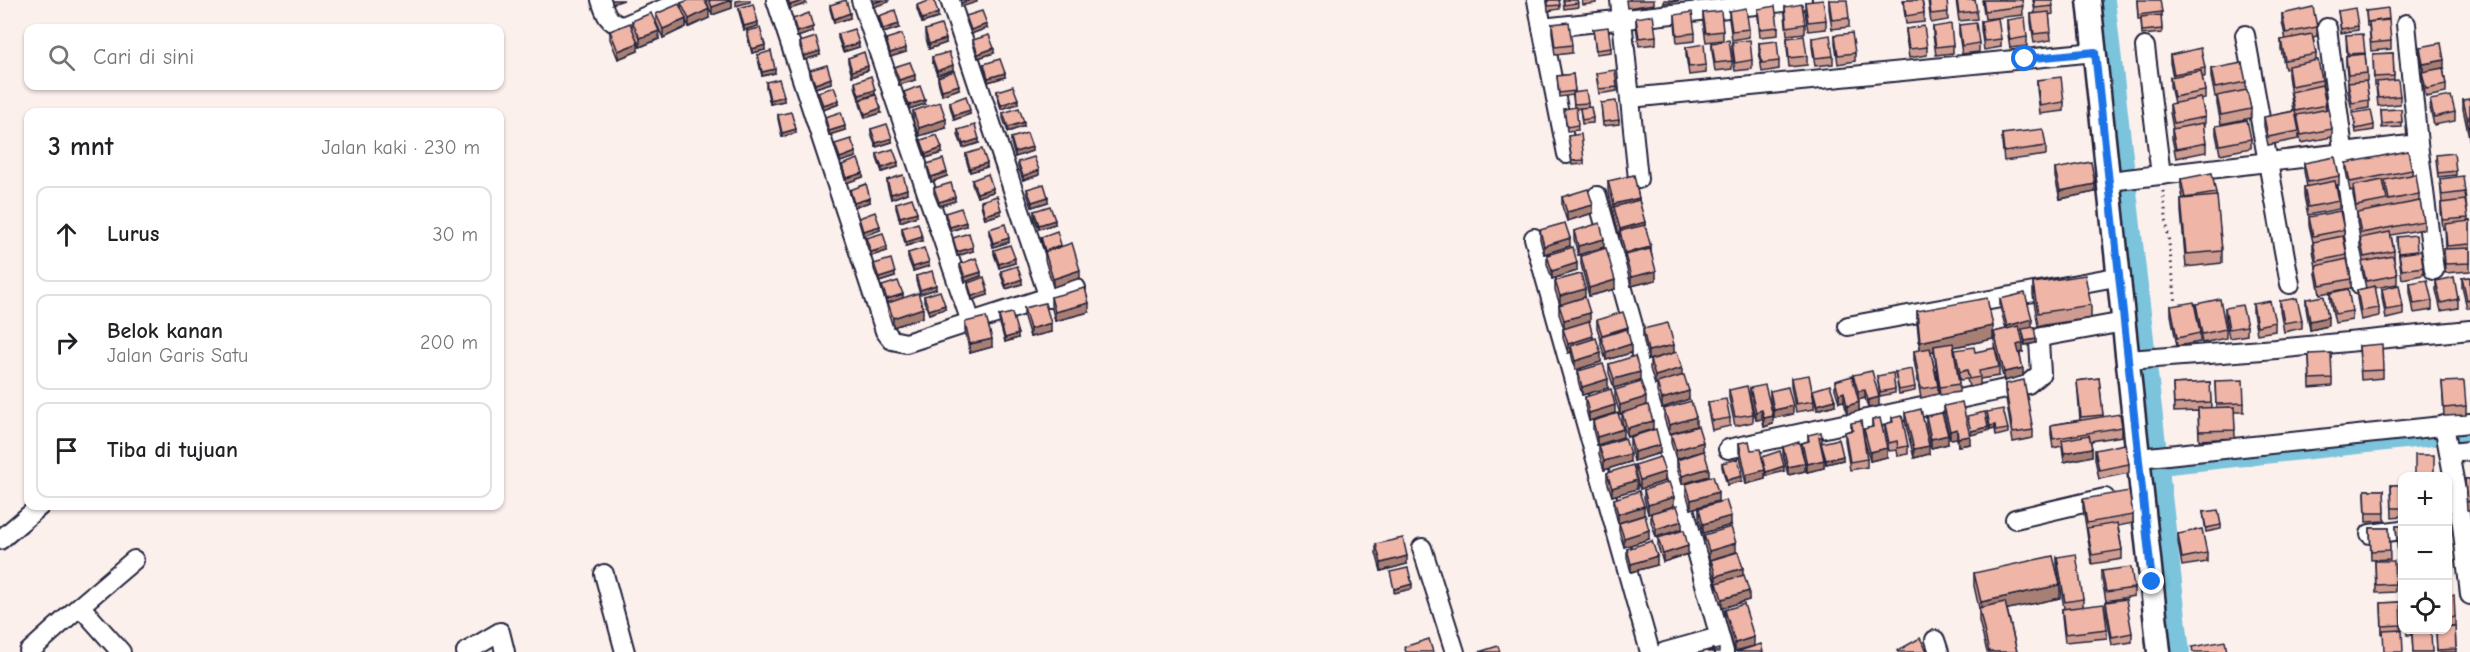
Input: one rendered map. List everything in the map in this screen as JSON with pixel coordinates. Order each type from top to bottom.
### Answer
[{"type":"street","points":[[601,0],[606,16],[611,22],[623,26],[684,0]]},
{"type":"street","points":[[776,0],[888,336],[897,343],[906,343],[1076,288]]},
{"type":"street","points":[[861,0],[971,322]]},
{"type":"street","points":[[950,0],[1049,298]]},
{"type":"street","points":[[1537,0],[1568,154]]},
{"type":"street","points":[[1620,0],[1624,20],[1638,179]]},
{"type":"street","points":[[1542,28],[1802,0]]},
{"type":"street","points":[[2089,0],[2115,181],[2124,322],[2134,360],[2144,458],[2142,490],[2159,652]]},
{"type":"street","points":[[2406,24],[2434,270]]},
{"type":"street","points":[[2327,28],[2361,286]]},
{"type":"street","points":[[2245,35],[2290,284]]},
{"type":"street","points":[[2145,48],[2154,176]]},
{"type":"street","points":[[1630,98],[2095,52]]},
{"type":"street","points":[[2115,181],[2418,144]]},
{"type":"street","points":[[1597,196],[1722,645],[1665,652]]},
{"type":"street","points":[[1534,238],[1650,652]]},
{"type":"street","points":[[1848,326],[2121,276]]},
{"type":"street","points":[[1728,449],[2028,384],[2041,373],[2039,342],[2041,337],[2124,322]]},
{"type":"street","points":[[2134,360],[2470,330]]},
{"type":"street","points":[[2144,458],[2470,423]]},
{"type":"street","points":[[2444,425],[2470,597],[2452,599]]},
{"type":"street","points":[[2450,453],[2470,451]]},
{"type":"street","points":[[2015,519],[2142,490]]},
{"type":"street","points":[[0,540],[35,510]]},
{"type":"street","points":[[2370,534],[2398,531]]},
{"type":"street","points":[[1422,548],[1455,652]]},
{"type":"street","points":[[29,652],[134,560]]},
{"type":"street","points":[[604,574],[625,652]]},
{"type":"street","points":[[80,606],[121,652]]},
{"type":"street","points":[[466,652],[500,632],[505,652]]},
{"type":"path","points":[[2154,176],[2176,304]]},
{"type":"building","points":[[689,0],[704,0],[709,9],[689,19],[681,3]]},
{"type":"building","points":[[709,0],[732,0],[712,7]]},
{"type":"building","points":[[788,0],[805,0],[790,5]]},
{"type":"building","points":[[846,0],[850,13],[834,19],[830,5]]},
{"type":"building","points":[[934,0],[938,13],[922,19],[917,5]]},
{"type":"building","points":[[1548,0],[1559,0],[1560,5],[1548,6]]},
{"type":"building","points":[[1564,0],[1577,0],[1578,3],[1564,5]]},
{"type":"building","points":[[1823,0],[1826,20],[1808,22],[1805,2]]},
{"type":"building","points":[[1829,0],[1847,0],[1849,18],[1832,20]]},
{"type":"building","points":[[1904,0],[1922,0],[1924,13],[1906,16]]},
{"type":"building","points":[[1929,0],[1947,0],[1948,12],[1931,14]]},
{"type":"building","points":[[1957,0],[1975,0],[1977,11],[1959,13]]},
{"type":"building","points":[[1983,0],[2022,0],[2023,6],[1985,11]]},
{"type":"building","points":[[2034,0],[2052,0],[2053,6],[2035,8]]},
{"type":"building","points":[[2137,0],[2160,0],[2162,12],[2138,15]]},
{"type":"building","points":[[679,4],[686,19],[663,29],[656,14]]},
{"type":"building","points":[[753,4],[758,22],[744,26],[739,8]]},
{"type":"building","points":[[1802,4],[1805,24],[1787,27],[1785,7]]},
{"type":"building","points":[[1775,6],[1778,27],[1760,29],[1758,9]]},
{"type":"building","points":[[2313,7],[2317,27],[2286,33],[2282,14]]},
{"type":"building","points":[[1746,8],[1749,29],[1732,31],[1729,11]]},
{"type":"building","points":[[2355,8],[2358,26],[2341,29],[2338,11]]},
{"type":"building","points":[[2388,8],[2389,19],[2367,22],[2366,11]]},
{"type":"building","points":[[895,10],[899,24],[883,29],[879,16]]},
{"type":"building","points":[[982,11],[987,24],[971,30],[966,16]]},
{"type":"building","points":[[1721,11],[1723,31],[1706,33],[1703,13]]},
{"type":"building","points":[[1692,12],[1695,33],[1677,35],[1675,15]]},
{"type":"building","points":[[2049,12],[2051,32],[2034,34],[2031,14]]},
{"type":"building","points":[[651,13],[659,31],[640,38],[632,21]]},
{"type":"building","points":[[809,13],[813,27],[797,32],[793,19]]},
{"type":"building","points":[[1653,15],[1656,36],[1639,38],[1636,18]]},
{"type":"building","points":[[2161,15],[2162,29],[2142,31],[2141,17]]},
{"type":"building","points":[[2025,17],[2027,37],[2010,40],[2007,20]]},
{"type":"building","points":[[1998,18],[2001,39],[1984,41],[1981,21]]},
{"type":"building","points":[[2389,20],[2391,41],[2371,43],[2369,22]]},
{"type":"building","points":[[1569,22],[1572,45],[1555,47],[1552,24]]},
{"type":"building","points":[[630,23],[638,43],[618,51],[610,31]]},
{"type":"building","points":[[1976,23],[1979,43],[1962,46],[1959,25]]},
{"type":"building","points":[[1951,24],[1953,45],[1936,47],[1933,27]]},
{"type":"building","points":[[941,25],[946,39],[929,44],[925,30]]},
{"type":"building","points":[[1924,26],[1927,47],[1909,49],[1906,29]]},
{"type":"building","points":[[1608,27],[1611,48],[1596,50],[1593,29]]},
{"type":"building","points":[[760,28],[765,45],[752,49],[747,31]]},
{"type":"building","points":[[854,29],[859,43],[843,48],[838,34]]},
{"type":"building","points":[[1852,33],[1855,53],[1838,55],[1835,35]]},
{"type":"building","points":[[902,34],[906,48],[890,53],[886,39]]},
{"type":"building","points":[[2312,34],[2316,54],[2285,60],[2281,40]]},
{"type":"building","points":[[2363,34],[2365,53],[2348,54],[2346,35]]},
{"type":"building","points":[[989,35],[994,48],[978,54],[973,40]]},
{"type":"building","points":[[1830,35],[1833,56],[1815,58],[1812,38]]},
{"type":"building","points":[[1804,36],[1807,56],[1789,58],[1787,38]]},
{"type":"building","points":[[816,37],[820,51],[804,56],[800,42]]},
{"type":"building","points":[[1729,40],[1732,61],[1715,63],[1712,43]]},
{"type":"building","points":[[1750,40],[1752,60],[1735,63],[1732,42]]},
{"type":"building","points":[[1777,41],[1779,61],[1762,63],[1759,43]]},
{"type":"building","points":[[2441,43],[2444,60],[2423,64],[2420,47]]},
{"type":"building","points":[[1704,44],[1706,65],[1689,67],[1686,47]]},
{"type":"building","points":[[2201,48],[2205,68],[2174,74],[2170,55]]},
{"type":"building","points":[[771,51],[775,69],[762,72],[758,55]]},
{"type":"building","points":[[864,52],[868,66],[852,71],[848,58]]},
{"type":"building","points":[[949,52],[953,65],[937,71],[932,57]]},
{"type":"building","points":[[2393,53],[2394,76],[2374,77],[2373,54]]},
{"type":"building","points":[[2365,54],[2367,73],[2348,75],[2346,56]]},
{"type":"building","points":[[1000,59],[1005,73],[988,78],[984,64]]},
{"type":"building","points":[[2318,60],[2322,80],[2291,86],[2288,66]]},
{"type":"building","points":[[910,62],[915,75],[899,80],[894,67]]},
{"type":"building","points":[[2242,63],[2246,82],[2215,88],[2211,69]]},
{"type":"building","points":[[827,65],[831,78],[815,84],[810,70]]},
{"type":"building","points":[[2443,68],[2446,85],[2426,89],[2422,72]]},
{"type":"building","points":[[1615,70],[1617,87],[1599,89],[1596,73]]},
{"type":"building","points":[[954,71],[959,85],[942,90],[938,77]]},
{"type":"building","points":[[2201,71],[2205,91],[2174,97],[2170,77]]},
{"type":"building","points":[[1573,74],[1575,91],[1559,93],[1557,76]]},
{"type":"building","points":[[871,76],[875,90],[859,95],[855,82]]},
{"type":"building","points":[[2061,77],[2064,102],[2040,106],[2037,80]]},
{"type":"building","points":[[779,79],[784,96],[770,100],[766,82]]},
{"type":"building","points":[[2398,80],[2400,96],[2378,98],[2376,82]]},
{"type":"building","points":[[2366,81],[2369,100],[2352,103],[2348,83]]},
{"type":"building","points":[[2322,85],[2326,105],[2295,111],[2291,92]]},
{"type":"building","points":[[920,86],[925,100],[909,105],[904,92]]},
{"type":"building","points":[[1013,86],[1018,99],[1001,105],[997,91]]},
{"type":"building","points":[[834,87],[839,100],[823,105],[818,92]]},
{"type":"building","points":[[2247,90],[2251,109],[2221,115],[2217,96]]},
{"type":"building","points":[[1586,91],[1588,103],[1574,104],[1573,93]]},
{"type":"building","points":[[876,95],[881,108],[865,114],[860,100]]},
{"type":"building","points":[[966,96],[970,110],[954,115],[950,102]]},
{"type":"building","points":[[2451,96],[2455,112],[2434,117],[2430,100]]},
{"type":"building","points":[[2201,98],[2205,117],[2174,123],[2170,104]]},
{"type":"building","points":[[2470,99],[2470,116],[2467,117],[2463,100]]},
{"type":"building","points":[[1616,101],[1619,120],[1603,122],[1601,103]]},
{"type":"building","points":[[940,102],[946,119],[919,128],[913,111]]},
{"type":"building","points":[[1576,107],[1578,125],[1567,127],[1564,109]]},
{"type":"building","points":[[1591,107],[1593,118],[1582,120],[1580,108]]},
{"type":"building","points":[[1019,108],[1024,122],[1008,127],[1003,113]]},
{"type":"building","points":[[2328,109],[2332,129],[2301,135],[2297,115]]},
{"type":"building","points":[[2401,109],[2402,122],[2382,124],[2381,110]]},
{"type":"building","points":[[2371,110],[2374,125],[2356,129],[2353,113]]},
{"type":"building","points":[[2295,111],[2299,131],[2268,137],[2264,117]]},
{"type":"building","points":[[791,112],[796,129],[782,133],[778,115]]},
{"type":"building","points":[[841,112],[845,126],[829,131],[825,117]]},
{"type":"building","points":[[2247,120],[2251,139],[2220,145],[2216,126]]},
{"type":"building","points":[[2203,123],[2206,143],[2176,149],[2172,129]]},
{"type":"building","points":[[887,124],[892,138],[876,143],[871,129]]},
{"type":"building","points":[[975,125],[979,139],[963,144],[958,130]]},
{"type":"building","points":[[2043,129],[2046,146],[2004,152],[2002,134]]},
{"type":"building","points":[[1027,133],[1032,147],[1015,152],[1011,138]]},
{"type":"building","points":[[1581,134],[1584,160],[1572,161],[1568,136]]},
{"type":"building","points":[[937,135],[942,148],[926,154],[921,140]]},
{"type":"building","points":[[851,139],[856,152],[840,158],[835,144]]},
{"type":"building","points":[[893,149],[898,162],[882,168],[877,154]]},
{"type":"building","points":[[982,149],[987,163],[970,168],[966,154]]},
{"type":"building","points":[[2408,151],[2412,170],[2350,182],[2346,163]]},
{"type":"building","points":[[2454,153],[2456,171],[2438,173],[2436,155]]},
{"type":"building","points":[[1034,157],[1039,170],[1023,176],[1018,162]]},
{"type":"building","points":[[2335,157],[2339,176],[2308,182],[2304,163]]},
{"type":"building","points":[[858,159],[863,173],[846,178],[842,165]]},
{"type":"building","points":[[943,159],[947,172],[931,177],[927,164]]},
{"type":"building","points":[[2091,162],[2095,184],[2060,191],[2055,169]]},
{"type":"building","points":[[2212,173],[2216,193],[2185,198],[2181,179]]},
{"type":"building","points":[[988,174],[993,188],[977,193],[972,180]]},
{"type":"building","points":[[2416,174],[2419,194],[2389,200],[2385,180]]},
{"type":"building","points":[[903,175],[907,189],[891,194],[887,180]]},
{"type":"building","points":[[1634,175],[1639,198],[1614,204],[1608,181]]},
{"type":"building","points":[[2463,176],[2465,192],[2442,195],[2440,179]]},
{"type":"building","points":[[2383,180],[2387,200],[2356,206],[2353,186]]},
{"type":"building","points":[[2335,181],[2339,201],[2308,207],[2304,187]]},
{"type":"building","points":[[951,183],[955,197],[939,202],[934,188]]},
{"type":"building","points":[[866,184],[870,198],[854,203],[850,190]]},
{"type":"building","points":[[1044,184],[1048,197],[1032,202],[1027,189]]},
{"type":"building","points":[[1588,189],[1593,205],[1567,212],[1562,197]]},
{"type":"building","points":[[997,196],[1001,210],[985,215],[981,201]]},
{"type":"building","points":[[2217,196],[2222,251],[2186,254],[2181,199]]},
{"type":"building","points":[[912,198],[917,212],[900,217],[896,203]]},
{"type":"building","points":[[1639,200],[1645,222],[1620,229],[1614,207]]},
{"type":"building","points":[[2465,200],[2468,218],[2443,220],[2441,203]]},
{"type":"building","points":[[2420,201],[2424,221],[2361,233],[2357,213]]},
{"type":"building","points":[[1050,206],[1055,220],[1039,225],[1034,211]]},
{"type":"building","points":[[961,208],[966,222],[950,227],[945,213]]},
{"type":"building","points":[[2340,211],[2344,230],[2313,236],[2309,217]]},
{"type":"building","points":[[875,212],[880,226],[863,231],[859,218]]},
{"type":"building","points":[[2470,221],[2470,244],[2447,246],[2445,224]]},
{"type":"building","points":[[918,223],[922,237],[906,242],[902,228]]},
{"type":"building","points":[[1565,223],[1570,238],[1544,246],[1540,230]]},
{"type":"building","points":[[1600,223],[1604,239],[1578,246],[1574,231]]},
{"type":"building","points":[[1005,224],[1009,238],[993,243],[989,229]]},
{"type":"building","points":[[1645,225],[1651,247],[1625,253],[1620,231]]},
{"type":"building","points":[[1057,231],[1061,245],[1045,251],[1041,237]]},
{"type":"building","points":[[2390,232],[2394,251],[2364,257],[2360,238]]},
{"type":"building","points":[[883,233],[887,247],[871,252],[866,238]]},
{"type":"building","points":[[969,233],[973,247],[957,252],[953,238]]},
{"type":"building","points":[[2416,235],[2417,251],[2398,253],[2397,237]]},
{"type":"building","points":[[2343,236],[2347,255],[2317,261],[2313,242]]},
{"type":"building","points":[[1072,243],[1080,270],[1053,279],[1045,252]]},
{"type":"building","points":[[1010,245],[1015,258],[999,264],[994,250]]},
{"type":"building","points":[[1573,247],[1577,263],[1552,271],[1547,255]]},
{"type":"building","points":[[924,248],[929,262],[913,267],[908,253]]},
{"type":"building","points":[[1606,248],[1615,280],[1589,288],[1581,256]]},
{"type":"building","points":[[2470,248],[2470,263],[2445,264],[2444,249]]},
{"type":"building","points":[[1650,249],[1656,271],[1631,277],[1625,255]]},
{"type":"building","points":[[2421,251],[2423,267],[2402,270],[2399,254]]},
{"type":"building","points":[[2393,256],[2397,275],[2366,281],[2362,262]]},
{"type":"building","points":[[976,258],[981,272],[965,277],[960,264]]},
{"type":"building","points":[[891,259],[895,273],[879,278],[874,264]]},
{"type":"building","points":[[2347,259],[2351,279],[2320,285],[2316,266]]},
{"type":"building","points":[[1017,266],[1022,279],[1006,285],[1001,271]]},
{"type":"building","points":[[932,271],[936,285],[920,290],[916,276]]},
{"type":"building","points":[[1581,274],[1585,289],[1560,296],[1555,281]]},
{"type":"building","points":[[2085,275],[2091,305],[2038,313],[2033,283]]},
{"type":"building","points":[[984,277],[988,291],[972,296],[968,283]]},
{"type":"building","points":[[2454,277],[2458,299],[2441,303],[2436,281]]},
{"type":"building","points":[[2470,277],[2470,299],[2467,300],[2462,278]]},
{"type":"building","points":[[2427,280],[2432,301],[2414,304],[2410,283]]},
{"type":"building","points":[[898,281],[903,294],[887,299],[882,286]]},
{"type":"building","points":[[2399,285],[2403,307],[2386,310],[2382,289]]},
{"type":"building","points":[[2375,286],[2379,308],[2361,311],[2357,290]]},
{"type":"building","points":[[1085,288],[1089,303],[1055,312],[1051,297]]},
{"type":"building","points":[[2348,289],[2352,311],[2335,314],[2330,293]]},
{"type":"building","points":[[940,291],[945,305],[929,310],[924,296]]},
{"type":"building","points":[[918,293],[923,308],[893,318],[888,303]]},
{"type":"building","points":[[2025,293],[2032,319],[2007,326],[2000,299]]},
{"type":"building","points":[[2324,296],[2328,317],[2310,321],[2306,299]]},
{"type":"building","points":[[1585,297],[1590,313],[1564,320],[1559,305]]},
{"type":"building","points":[[1987,298],[1993,326],[1920,342],[1917,311]]},
{"type":"building","points":[[2297,298],[2302,320],[2284,323],[2280,301]]},
{"type":"building","points":[[2220,299],[2226,329],[2202,334],[2196,304]]},
{"type":"building","points":[[2270,301],[2275,322],[2257,326],[2253,304]]},
{"type":"building","points":[[2194,302],[2200,333],[2177,338],[2171,306]]},
{"type":"building","points":[[1045,303],[1051,323],[1030,329],[1024,308]]},
{"type":"building","points":[[2242,305],[2247,326],[2229,329],[2225,308]]},
{"type":"building","points":[[1623,312],[1628,327],[1602,335],[1597,320]]},
{"type":"building","points":[[1012,313],[1018,334],[1005,338],[999,316]]},
{"type":"building","points":[[986,317],[992,339],[970,344],[965,322]]},
{"type":"building","points":[[1589,321],[1593,336],[1568,344],[1563,329]]},
{"type":"building","points":[[1668,323],[1674,345],[1648,351],[1643,329]]},
{"type":"building","points":[[2019,326],[2023,343],[2017,345],[2023,368],[2004,372],[1994,332]]},
{"type":"building","points":[[2034,327],[2036,339],[2025,341],[2022,329]]},
{"type":"building","points":[[1627,329],[1631,344],[1606,352],[1601,337]]},
{"type":"building","points":[[1596,338],[1601,353],[1575,361],[1571,346]]},
{"type":"building","points":[[1953,343],[1959,384],[1940,387],[1934,346]]},
{"type":"building","points":[[2382,344],[2383,370],[2361,371],[2359,346]]},
{"type":"building","points":[[1974,347],[1975,352],[1995,348],[1999,367],[1979,371],[1980,377],[1969,379],[1967,370],[1960,372],[1955,350]]},
{"type":"building","points":[[1930,348],[1938,386],[1921,389],[1914,351]]},
{"type":"building","points":[[1677,352],[1682,368],[1655,376],[1650,360]]},
{"type":"building","points":[[2331,353],[2332,378],[2310,379],[2309,354]]},
{"type":"building","points":[[1635,356],[1640,372],[1614,379],[1609,364]]},
{"type":"building","points":[[1603,364],[1608,379],[1582,387],[1578,371]]},
{"type":"building","points":[[1912,369],[1915,387],[1899,390],[1895,372]]},
{"type":"building","points":[[1872,371],[1879,397],[1868,400],[1865,390],[1858,391],[1853,375]]},
{"type":"building","points":[[1893,373],[1895,389],[1880,392],[1877,376]]},
{"type":"building","points":[[1684,375],[1689,391],[1662,399],[1657,383]]},
{"type":"building","points":[[1809,375],[1814,401],[1796,404],[1791,378]]},
{"type":"building","points":[[1852,376],[1859,402],[1847,406],[1844,392],[1839,394],[1835,381]]},
{"type":"building","points":[[2099,378],[2103,415],[2081,417],[2077,381]]},
{"type":"building","points":[[2024,380],[2033,430],[2013,433],[2005,384]]},
{"type":"building","points":[[2243,380],[2244,403],[2216,404],[2215,381]]},
{"type":"building","points":[[2464,381],[2466,406],[2444,408],[2442,382]]},
{"type":"building","points":[[1641,382],[1646,397],[1620,405],[1615,390]]},
{"type":"building","points":[[2210,382],[2211,402],[2174,404],[2173,384]]},
{"type":"building","points":[[1765,385],[1773,416],[1764,418],[1762,410],[1756,412],[1750,388]]},
{"type":"building","points":[[1830,385],[1835,400],[1817,405],[1813,390]]},
{"type":"building","points":[[1747,386],[1753,414],[1735,417],[1729,390]]},
{"type":"building","points":[[1788,387],[1793,406],[1774,410],[1770,391]]},
{"type":"building","points":[[1611,389],[1615,405],[1589,413],[1585,397]]},
{"type":"building","points":[[1726,399],[1730,418],[1712,421],[1708,402]]},
{"type":"building","points":[[1691,401],[1696,417],[1669,425],[1664,409]]},
{"type":"building","points":[[1962,402],[1970,436],[1958,438],[1957,429],[1950,431],[1944,406]]},
{"type":"building","points":[[1648,405],[1653,421],[1627,428],[1622,413]]},
{"type":"building","points":[[2234,407],[2235,430],[2199,431],[2198,408]]},
{"type":"building","points":[[1921,409],[1929,446],[1914,449],[1905,413]]},
{"type":"building","points":[[2003,409],[2008,429],[1996,431],[1995,425],[1990,426],[1987,412]]},
{"type":"building","points":[[1985,412],[1988,427],[1971,431],[1967,416]]},
{"type":"building","points":[[1618,413],[1623,429],[1597,437],[1593,421]]},
{"type":"building","points":[[1942,413],[1948,435],[1931,439],[1926,416]]},
{"type":"building","points":[[2120,414],[2122,427],[2053,439],[2051,425]]},
{"type":"building","points":[[1902,416],[1908,446],[1898,448],[1897,441],[1889,443],[1885,424],[1893,422],[1892,418]]},
{"type":"building","points":[[1880,418],[1887,448],[1870,452],[1864,429],[1873,427],[1872,420]]},
{"type":"building","points":[[1861,421],[1867,459],[1850,462],[1845,432],[1853,430],[1851,423]]},
{"type":"building","points":[[1698,426],[1703,442],[1676,450],[1671,434]]},
{"type":"building","points":[[1656,429],[1660,445],[1634,452],[1630,437]]},
{"type":"building","points":[[1821,432],[1822,437],[1819,437],[1824,460],[1807,464],[1802,443],[1809,441],[1808,435]]},
{"type":"building","points":[[2089,435],[2092,448],[2064,453],[2062,440]]},
{"type":"building","points":[[1625,438],[1630,454],[1604,461],[1599,446]]},
{"type":"building","points":[[1839,439],[1843,456],[1826,460],[1821,443]]},
{"type":"building","points":[[1749,441],[1751,450],[1760,449],[1765,470],[1746,475],[1739,443]]},
{"type":"building","points":[[1799,442],[1805,463],[1788,467],[1783,447]]},
{"type":"building","points":[[2125,444],[2129,464],[2099,470],[2095,450]]},
{"type":"building","points":[[1704,451],[1709,468],[1682,476],[1677,460]]},
{"type":"building","points":[[1780,451],[1784,466],[1766,472],[1762,457]]},
{"type":"building","points":[[2415,455],[2434,455],[2434,472],[2415,472]]},
{"type":"building","points":[[1660,457],[1665,472],[1640,480],[1635,465]]},
{"type":"building","points":[[1738,459],[1742,476],[1727,480],[1722,463]]},
{"type":"building","points":[[1633,465],[1637,480],[1612,488],[1607,473]]},
{"type":"building","points":[[1713,476],[1718,492],[1691,500],[1686,484]]},
{"type":"building","points":[[2465,479],[2470,479],[2470,501],[2467,502]]},
{"type":"building","points":[[1669,482],[1674,497],[1648,505],[1644,490]]},
{"type":"building","points":[[2391,485],[2398,485],[2398,508],[2392,508]]},
{"type":"building","points":[[2365,490],[2384,490],[2385,513],[2366,513]]},
{"type":"building","points":[[1639,491],[1644,506],[1618,514],[1614,499]]},
{"type":"building","points":[[2129,491],[2133,515],[2087,523],[2083,499]]},
{"type":"building","points":[[1726,500],[1731,516],[1703,524],[1699,508]]},
{"type":"building","points":[[1677,506],[1682,521],[1656,529],[1651,513]]},
{"type":"building","points":[[2218,510],[2221,525],[2206,528],[2203,512]]},
{"type":"building","points":[[1645,515],[1649,530],[1624,538],[1619,523]]},
{"type":"building","points":[[2117,523],[2122,550],[2092,555],[2087,528]]},
{"type":"building","points":[[2396,526],[2398,526],[2398,549]]},
{"type":"building","points":[[1731,527],[1736,543],[1709,551],[1704,535]]},
{"type":"building","points":[[2370,528],[2389,528],[2390,550],[2371,551]]},
{"type":"building","points":[[2202,529],[2207,553],[2182,558],[2178,534]]},
{"type":"building","points":[[1684,530],[1688,546],[1663,554],[1658,538]]},
{"type":"building","points":[[1403,538],[1407,556],[1381,563],[1376,544]]},
{"type":"building","points":[[1652,541],[1657,556],[1631,564],[1627,549]]},
{"type":"building","points":[[1738,552],[1743,568],[1716,576],[1711,560]]},
{"type":"building","points":[[2076,554],[2083,599],[2065,602],[2057,557]]},
{"type":"building","points":[[2053,556],[2060,585],[1981,602],[1974,573]]},
{"type":"building","points":[[2375,561],[2394,561],[2395,584],[2376,585]]},
{"type":"building","points":[[2131,567],[2134,588],[2106,592],[2102,571]]},
{"type":"building","points":[[1408,568],[1412,584],[1394,589],[1390,572]]},
{"type":"building","points":[[1744,575],[1749,591],[1722,599],[1717,583]]},
{"type":"building","points":[[2452,595],[2454,595],[2455,617],[2452,617]]},
{"type":"building","points":[[2126,599],[2132,633],[2112,637],[2106,602]]},
{"type":"building","points":[[2005,602],[2017,652],[1989,652],[1979,608]]},
{"type":"building","points":[[2398,602],[2398,625],[2382,626],[2381,603]]},
{"type":"building","points":[[1744,604],[1754,637],[1735,643],[1725,610]]},
{"type":"building","points":[[2104,604],[2107,629],[2065,634],[2062,609]]},
{"type":"building","points":[[2452,626],[2455,626],[2456,649],[2437,650],[2436,634],[2452,634]]},
{"type":"building","points":[[2398,630],[2398,634],[2402,634],[2403,652],[2384,652],[2383,631]]},
{"type":"building","points":[[2412,634],[2431,634],[2432,652],[2413,652]]},
{"type":"building","points":[[1920,638],[1927,651],[1897,651]]},
{"type":"building","points":[[1429,639],[1433,652],[1406,652],[1404,647]]},
{"type":"building","points":[[2225,641],[2227,652],[2193,652],[2192,647]]},
{"type":"building","points":[[1761,644],[1763,652],[1736,652]]},
{"type":"building","points":[[1498,646],[1500,652],[1479,652]]},
{"type":"waterway","points":[[2106,0],[2181,652]]},
{"type":"waterway","points":[[2160,466],[2470,433]]},
{"type":"route","points":[[2025,59],[2095,52],[2121,276],[2152,582]]}]
